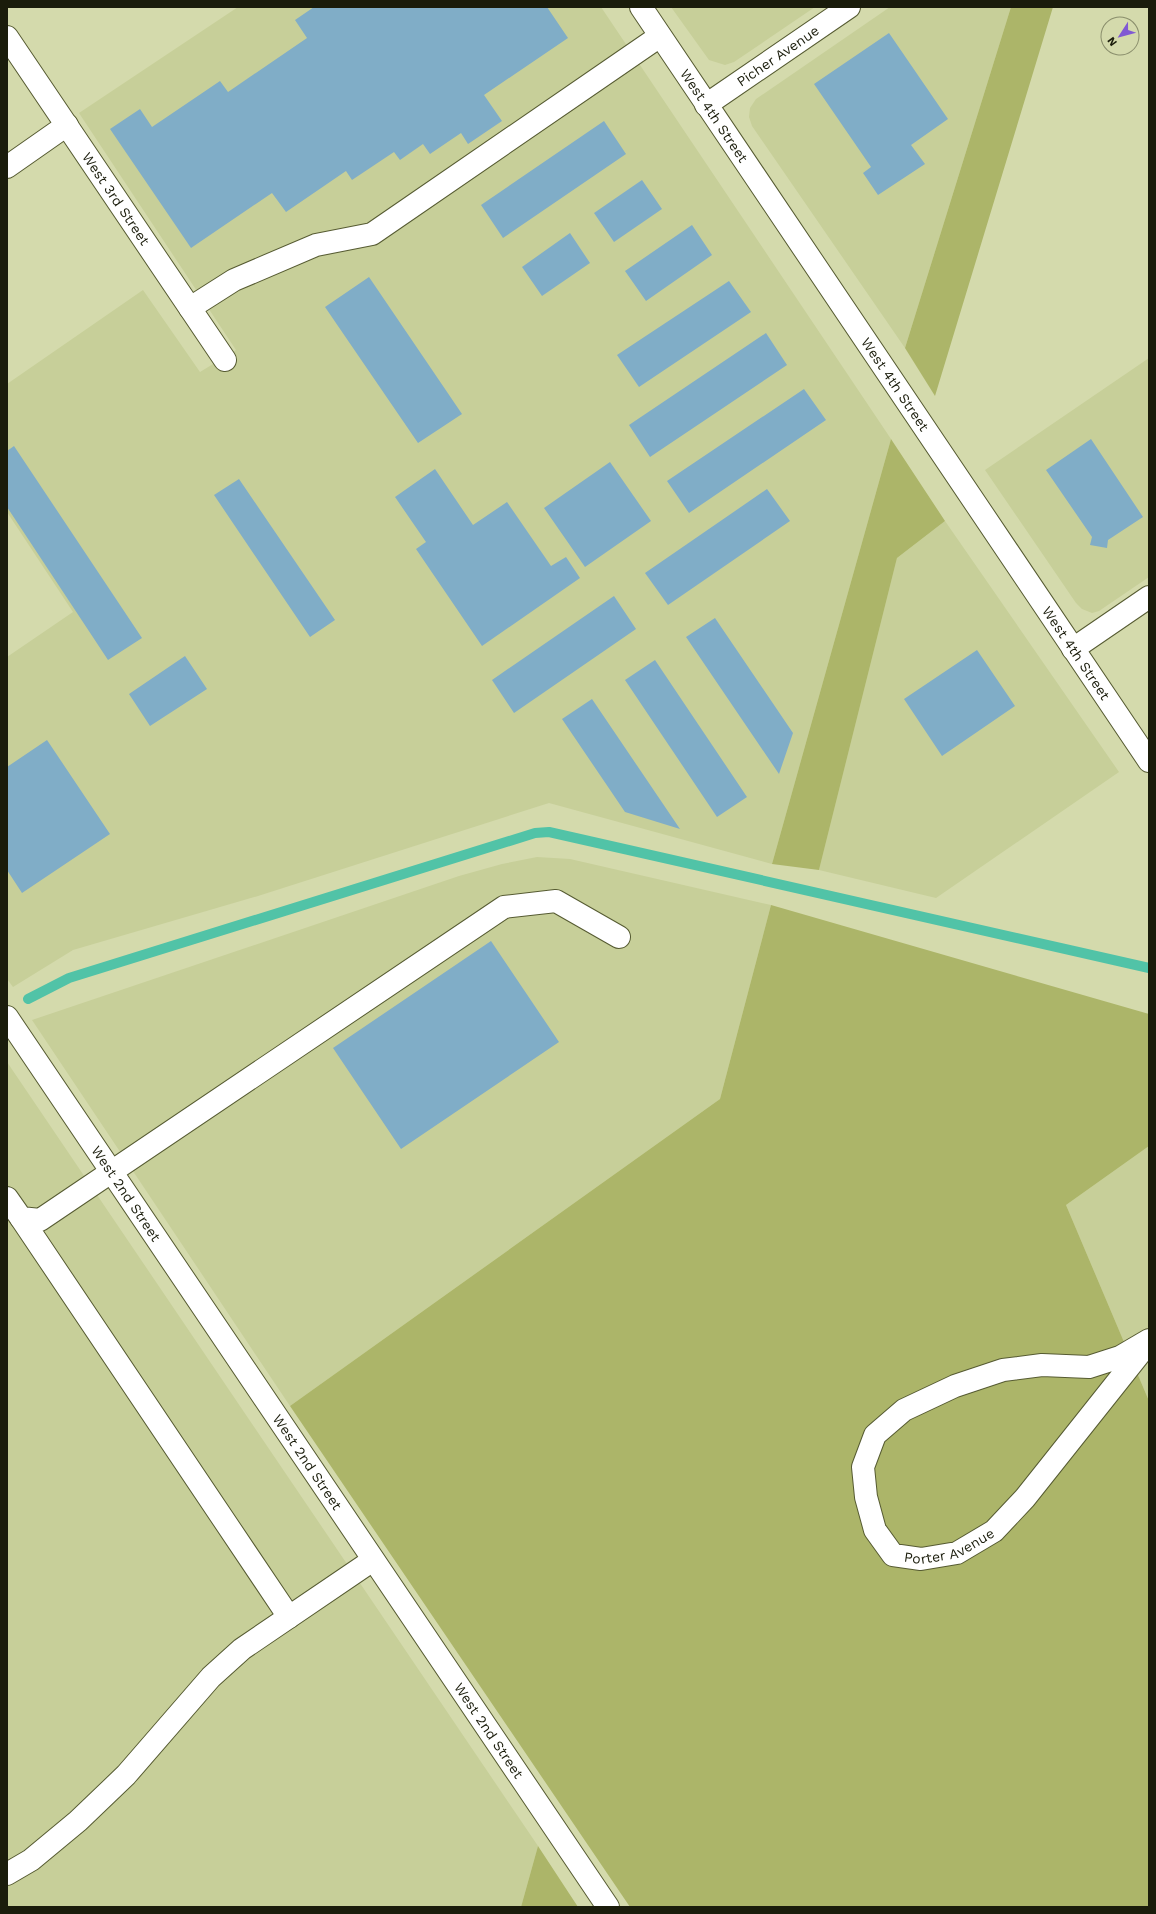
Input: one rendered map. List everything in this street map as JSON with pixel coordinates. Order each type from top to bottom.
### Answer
[{"type":"street","name":"West 4th Street","points":[[641,7],[1149,761]]},
{"type":"street","name":"Picher Avenue","points":[[706,104],[849,7]]},
{"type":"street","points":[[190,308],[234,280],[316,245],[372,234],[660,36]]},
{"type":"street","name":"West 3rd Street","points":[[7,37],[225,360]]},
{"type":"street","points":[[7,168],[67,125]]},
{"type":"street","points":[[1073,649],[1149,597]]},
{"type":"street","points":[[21,1218],[40,1220],[504,907],[556,901],[619,937]]},
{"type":"street","name":"West 2nd Street","points":[[7,1017],[608,1907]]},
{"type":"street","points":[[7,1198],[288,1618]]},
{"type":"street","name":"Porter Avenue","points":[[1149,1341],[1025,1498],[994,1531],[957,1553],[921,1559],[894,1555],[875,1530],[866,1497],[863,1467],[875,1435],[904,1410],[955,1386],[1003,1370],[1042,1365],[1089,1367],[1120,1357],[1149,1341]]},
{"type":"street","points":[[7,1874],[31,1860],[78,1821],[126,1775],[212,1677],[242,1649],[374,1560]]},
{"type":"shaded area","points":[[238,7],[601,7],[891,439],[772,864],[549,803],[258,896],[73,950],[13,987],[7,979],[7,657],[73,612],[7,512],[7,384],[143,290],[200,372],[236,350],[79,113]]},
{"type":"shaded area","points":[[671,7],[815,7],[734,62],[725,65],[709,60]]},
{"type":"shaded area","points":[[890,7],[1011,7],[905,348],[752,126],[749,117],[750,108],[756,99]]},
{"type":"shaded area","points":[[1011,7],[1053,7],[935,396],[905,348]]},
{"type":"shaded area","points":[[1149,358],[1149,577],[1099,611],[1092,613],[1082,609],[1076,603],[985,470]]},
{"type":"shaded area","points":[[891,439],[945,521],[897,558],[819,870],[772,864]]},
{"type":"shaded area","points":[[945,521],[1119,772],[936,898],[819,870],[897,558]]},
{"type":"shaded area","points":[[537,857],[570,859],[771,905],[720,1099],[290,1406],[32,1020],[459,876],[502,864]]},
{"type":"shaded area","points":[[771,905],[1149,1014],[1149,1146],[1066,1205],[1149,1401],[1149,1907],[630,1907],[290,1406],[720,1099]]},
{"type":"shaded area","points":[[7,1062],[538,1846],[521,1907],[7,1907]]},
{"type":"shaded area","points":[[1149,1146],[1149,1401],[1066,1205]]},
{"type":"shaded area","points":[[538,1846],[578,1907],[521,1907]]},
{"type":"building","points":[[314,7],[547,7],[568,38],[484,95],[502,121],[468,144],[461,133],[430,154],[423,144],[400,160],[394,152],[352,180],[346,171],[286,212],[272,193],[191,248],[110,129],[140,109],[152,127],[220,81],[228,92],[307,38],[295,20]]},
{"type":"building","points":[[889,33],[948,119],[911,145],[925,164],[878,195],[863,173],[871,167],[814,84]]},
{"type":"building","points":[[604,121],[626,154],[503,238],[481,205]]},
{"type":"building","points":[[642,180],[662,209],[614,242],[594,213]]},
{"type":"building","points":[[692,225],[712,255],[646,301],[625,271]]},
{"type":"building","points":[[570,233],[590,263],[542,296],[522,267]]},
{"type":"building","points":[[369,277],[462,414],[418,443],[325,307]]},
{"type":"building","points":[[729,281],[751,312],[639,387],[617,355]]},
{"type":"building","points":[[766,333],[787,365],[650,457],[629,425]]},
{"type":"building","points":[[804,389],[826,420],[689,513],[667,481]]},
{"type":"building","points":[[1091,439],[1143,517],[1108,540],[1107,548],[1090,545],[1092,537],[1046,470]]},
{"type":"building","points":[[14,446],[142,638],[108,660],[7,507],[7,451]]},
{"type":"building","points":[[610,462],[651,521],[585,567],[544,508]]},
{"type":"building","points":[[435,469],[473,525],[507,502],[551,566],[566,557],[580,578],[482,646],[416,549],[426,542],[395,497]]},
{"type":"building","points":[[239,479],[335,620],[310,637],[214,495]]},
{"type":"building","points":[[767,489],[790,521],[668,605],[645,573]]},
{"type":"building","points":[[614,596],[636,629],[514,713],[492,680]]},
{"type":"building","points":[[715,618],[793,733],[779,774],[686,637]]},
{"type":"building","points":[[977,650],[1015,706],[942,756],[904,699]]},
{"type":"building","points":[[185,656],[207,689],[150,726],[129,694]]},
{"type":"building","points":[[655,660],[747,797],[717,817],[625,680]]},
{"type":"building","points":[[592,699],[680,829],[625,812],[562,719]]},
{"type":"building","points":[[47,740],[110,834],[22,893],[7,870],[7,767]]},
{"type":"building","points":[[491,941],[559,1042],[401,1149],[333,1048]]},
{"type":"waterway","points":[[28,999],[69,978],[535,833],[549,832],[1149,968]]}]
